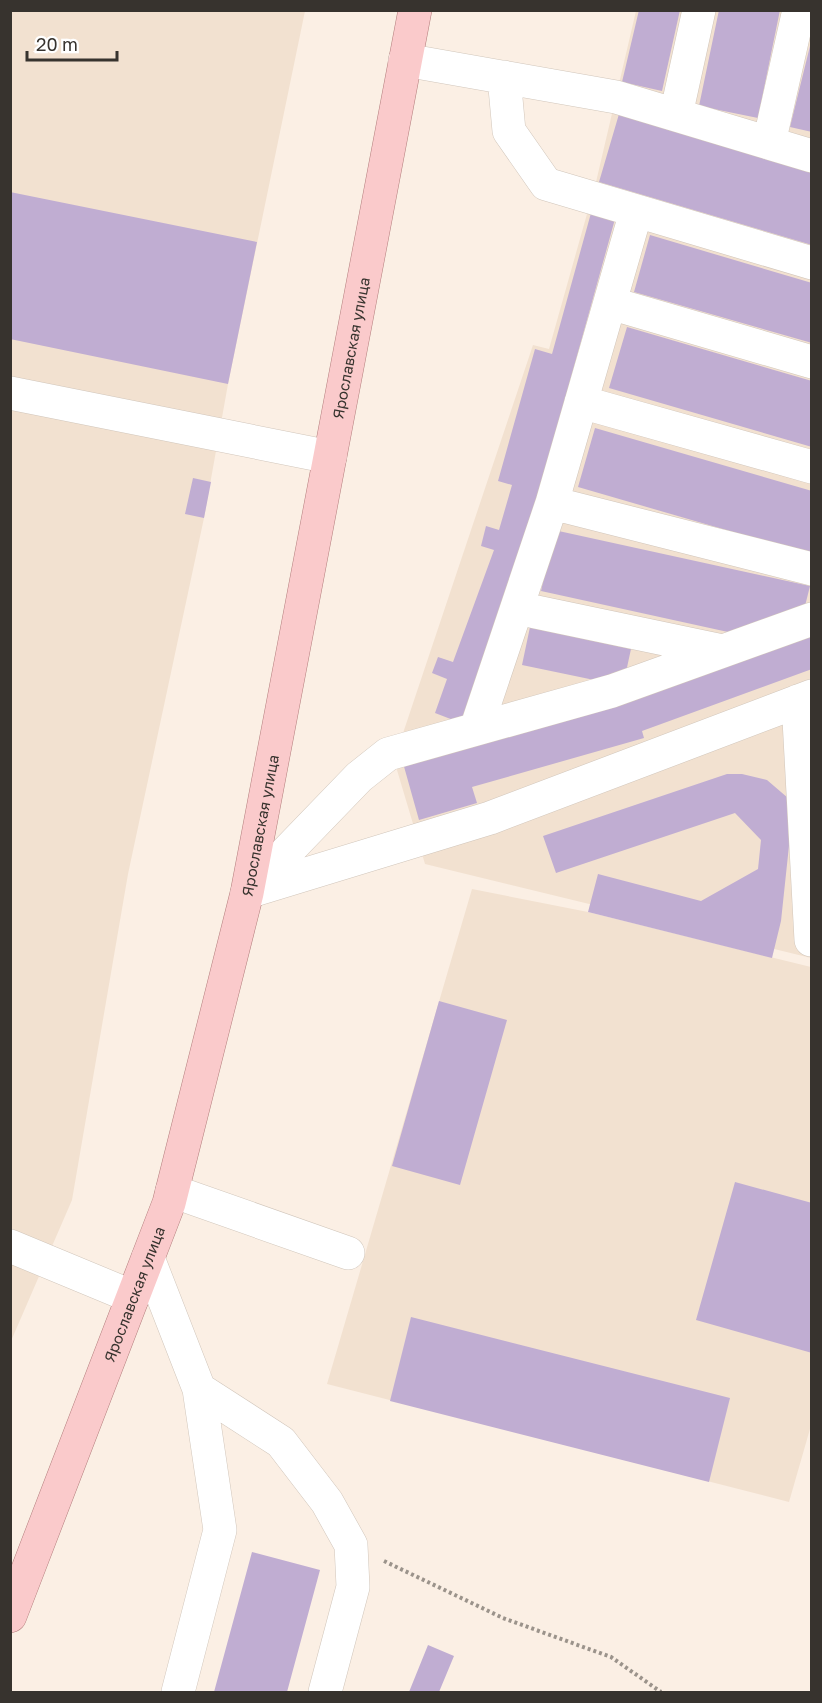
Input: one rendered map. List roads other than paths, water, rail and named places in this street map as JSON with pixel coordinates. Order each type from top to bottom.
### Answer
[{"type":"main road","name":"Ярославская улица","points":[[10,1616],[172,1191],[247,893],[415,10]]},
{"type":"lane","points":[[676,115],[699,10]]},
{"type":"lane","points":[[769,143],[799,10]]},
{"type":"lane","points":[[405,60],[616,97],[812,156]]},
{"type":"lane","points":[[504,77],[509,131],[546,184],[812,263]]},
{"type":"lane","points":[[477,729],[552,503],[636,212]]},
{"type":"lane","points":[[610,303],[812,362]]},
{"type":"lane","points":[[10,393],[330,457]]},
{"type":"lane","points":[[581,402],[812,466]]},
{"type":"lane","points":[[552,503],[812,569]]},
{"type":"lane","points":[[517,608],[722,651]]},
{"type":"lane","points":[[247,893],[359,777],[388,754],[612,692],[812,620]]},
{"type":"lane","points":[[247,893],[490,818],[805,699],[811,940]]},
{"type":"lane","points":[[172,1191],[348,1253]]},
{"type":"lane","points":[[10,1246],[133,1297]]},
{"type":"lane","points":[[148,1258],[199,1389],[220,1530],[178,1692]]},
{"type":"lane","points":[[199,1389],[281,1442],[327,1502],[351,1545],[353,1587],[325,1692]]}]
